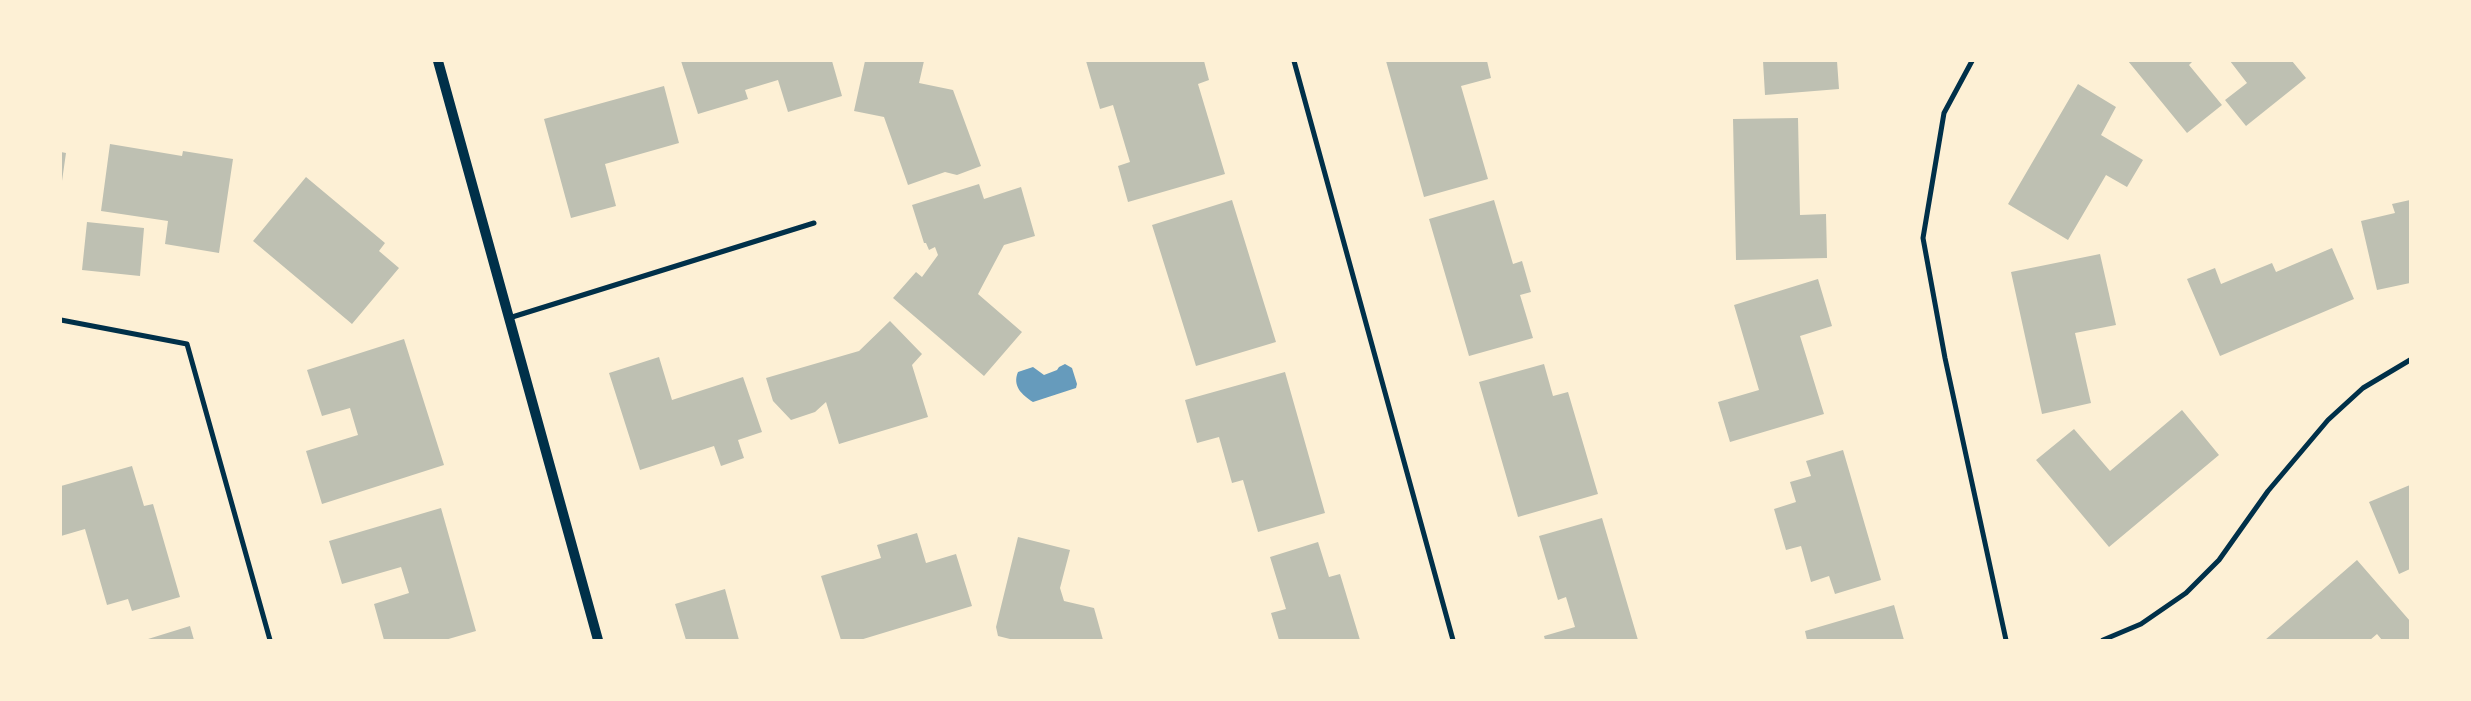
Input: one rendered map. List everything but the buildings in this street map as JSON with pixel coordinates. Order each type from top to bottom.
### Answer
[{"type":"main road","points":[[438,61],[598,640]]},
{"type":"street","points":[[1294,61],[1453,640]]},
{"type":"street","points":[[1972,61],[1944,113],[1924,238],[1945,358],[2006,640]]},
{"type":"street","points":[[509,318],[814,223]]},
{"type":"street","points":[[61,320],[187,344],[270,640]]},
{"type":"street","points":[[2103,640],[2141,624],[2186,594],[2219,560],[2268,491],[2328,420],[2363,388],[2410,360]]},
{"type":"water","points":[[1065,364],[1072,368],[1077,384],[1076,388],[1033,402],[1019,390],[1016,382],[1018,372],[1033,367],[1044,375],[1057,370]]}]
